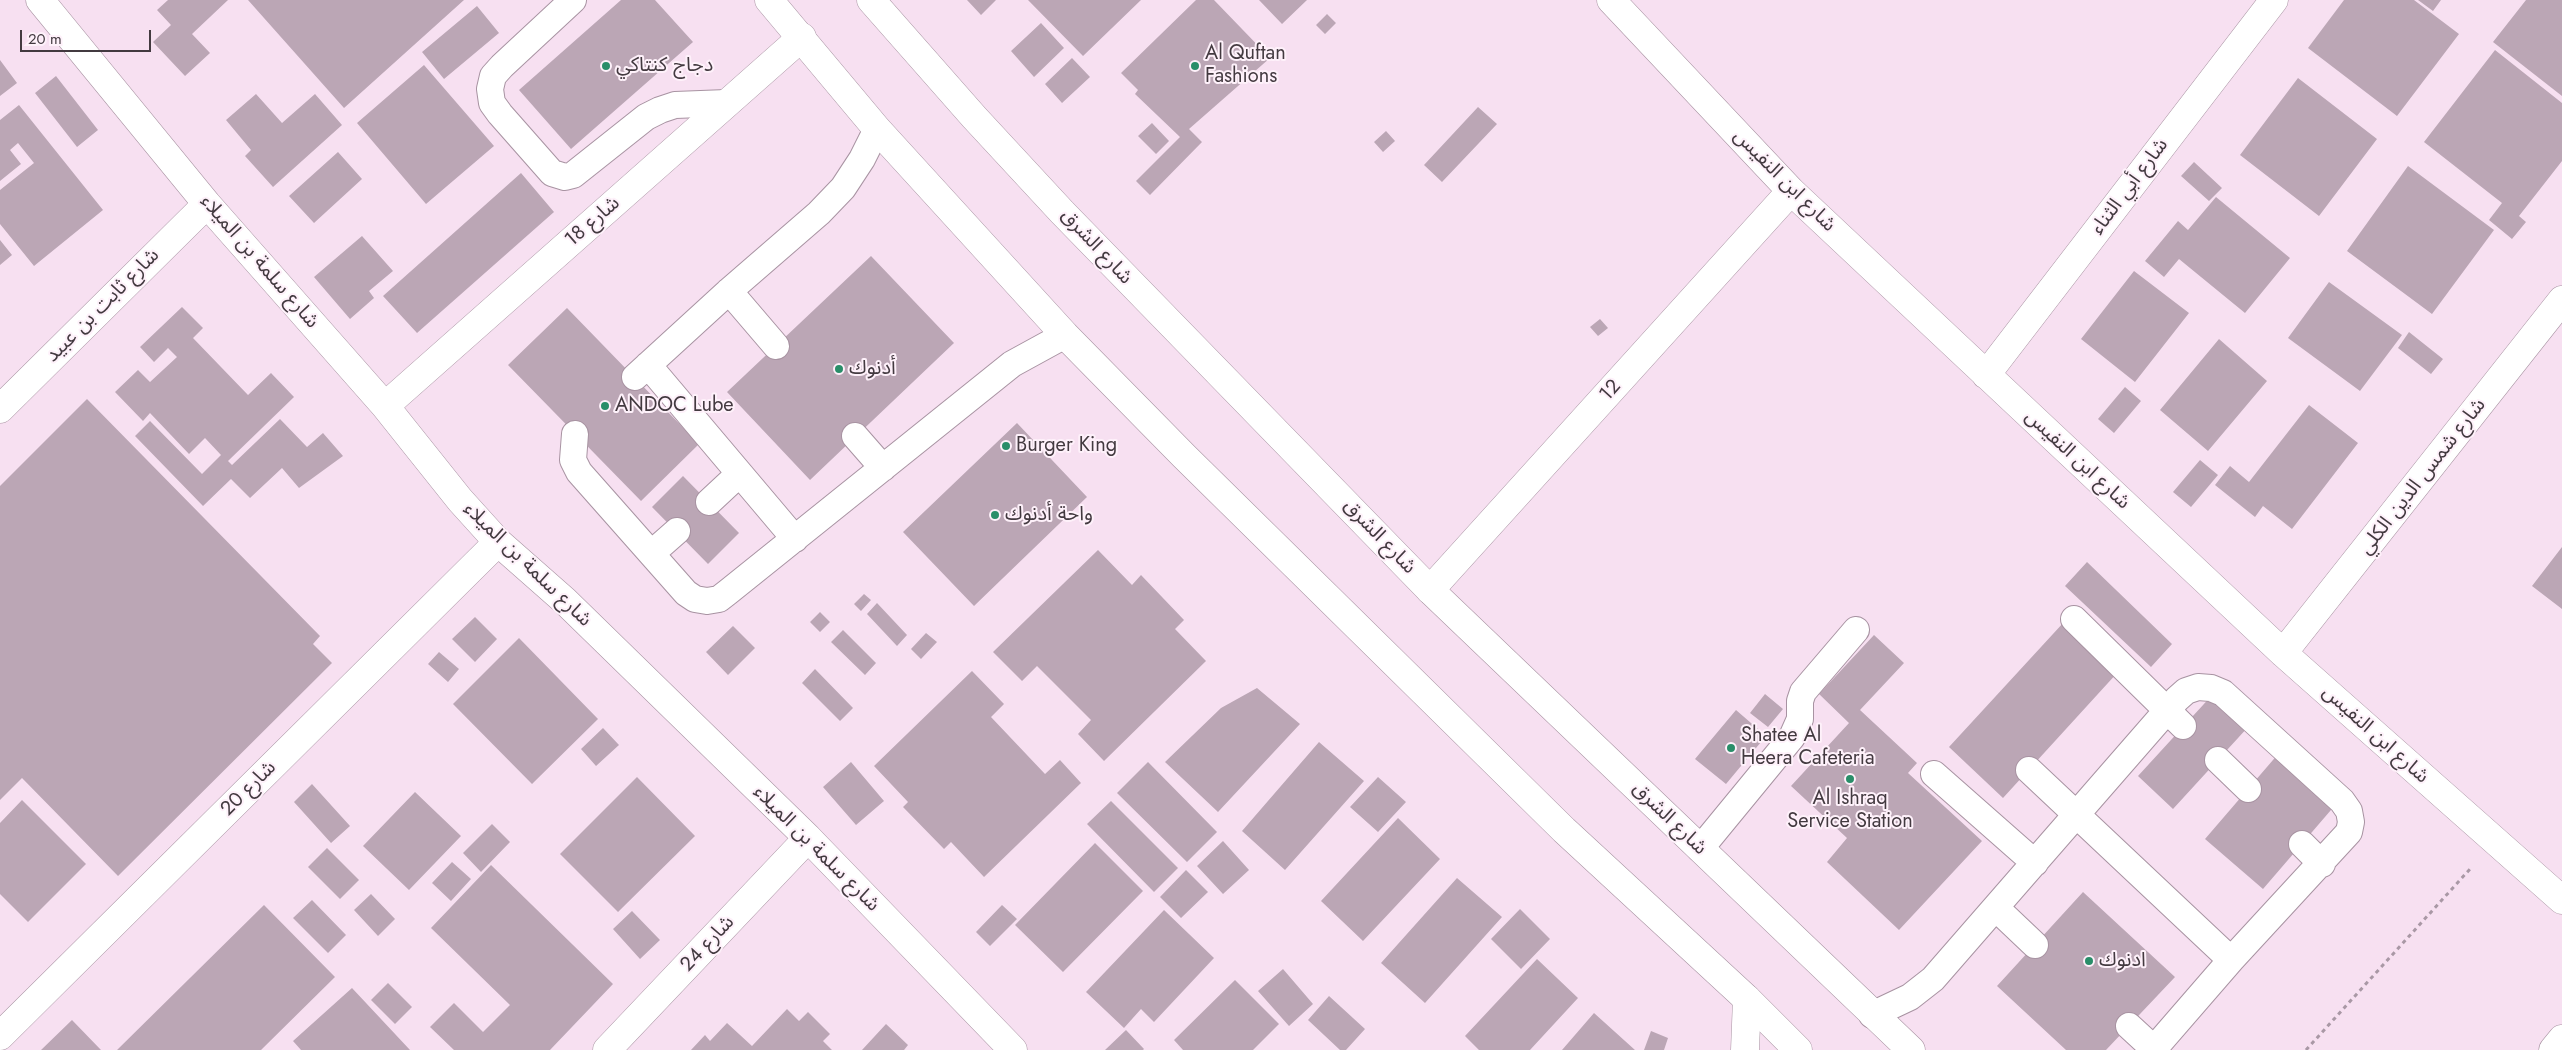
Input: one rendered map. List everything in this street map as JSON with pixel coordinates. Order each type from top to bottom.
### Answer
[{"type":"street","name":"شارع سلمة بن الميلاء","points":[[40,0],[207,204],[385,406],[460,500],[498,542],[565,601],[808,838],[1013,1050]]},
{"type":"street","points":[[769,0],[877,129],[1065,336],[1184,456],[1557,823],[1747,999],[1798,1050]]},
{"type":"street","name":"شارع الشرق","points":[[871,0],[974,117],[1062,212],[1430,590],[1872,1015],[1911,1050]]},
{"type":"street","name":"شارع ابن النفيس","points":[[1611,0],[1791,191],[2283,653],[2562,900]]},
{"type":"street","name":"شارع أبي الثناء","points":[[1986,375],[2274,0]]},
{"type":"street","name":"شارع 18","points":[[385,406],[802,38]]},
{"type":"street","name":"12","points":[[1430,590],[1791,191]]},
{"type":"street","name":"شارع ثابت بن عبيد","points":[[0,409],[207,204]]},
{"type":"street","name":"شارع شمس الدين الكلي","points":[[2283,653],[2559,309]]},
{"type":"street","name":"شارع 20","points":[[0,1036],[498,542]]},
{"type":"street","name":"شارع 24","points":[[607,1050],[808,838]]},
{"type":"street","points":[[1746,1050],[1747,999]]},
{"type":"street","points":[[2553,1050],[2562,1039]]},
{"type":"lane","points":[[573,0],[502,66],[493,76],[490,89],[492,103],[500,114],[552,173],[566,177],[572,175],[646,117],[660,110],[675,105],[727,103]]},
{"type":"lane","points":[[795,539],[642,371],[729,291],[819,213],[837,194],[862,159],[877,129]]},
{"type":"lane","points":[[729,291],[776,346]]},
{"type":"lane","points":[[575,434],[573,460],[580,472],[686,593],[695,599],[707,601],[718,599],[1012,364],[1065,336]]},
{"type":"lane","points":[[855,436],[883,468]]},
{"type":"lane","points":[[709,502],[738,475]]},
{"type":"lane","points":[[652,553],[677,532]]},
{"type":"lane","points":[[2074,619],[2175,718]]},
{"type":"lane","points":[[1700,849],[1792,737],[1800,718],[1800,701],[1803,692],[1856,630]]},
{"type":"lane","points":[[1872,1015],[1896,1004],[1928,984],[2076,816],[2175,718],[2186,691],[2198,687],[2211,688],[2223,693],[2342,801],[2348,810],[2351,822],[2349,832],[2322,864],[2231,960],[2153,1049],[2129,1026]]},
{"type":"lane","points":[[2218,760],[2248,790]]},
{"type":"lane","points":[[2029,770],[2231,960]]},
{"type":"lane","points":[[1934,774],[2035,863]]},
{"type":"lane","points":[[2302,844],[2322,864]]},
{"type":"lane","points":[[1996,908],[2035,945]]},
{"type":"path","points":[[2306,1050],[2495,841]]},
{"type":"building","points":[[168,0],[228,0],[192,34],[210,53],[185,76],[153,42],[171,25],[157,10]]},
{"type":"building","points":[[248,0],[464,0],[344,108]]},
{"type":"building","name":"دجاج كنتاكي","points":[[621,0],[655,0],[693,42],[571,149],[519,90]]},
{"type":"building","points":[[967,0],[996,0],[981,15]]},
{"type":"building","points":[[1028,0],[1141,0],[1083,56]]},
{"type":"building","name":"Al Quftan Fashions","points":[[1196,0],[1214,0],[1270,58],[1189,129],[1202,142],[1150,195],[1136,181],[1180,137],[1135,94],[1138,90],[1121,73]]},
{"type":"building","points":[[1259,0],[1307,0],[1282,24]]},
{"type":"building","points":[[2344,0],[2414,0],[2459,34],[2397,116],[2308,48]]},
{"type":"building","points":[[2418,0],[2441,0],[2433,11]]},
{"type":"building","points":[[2526,0],[2562,0],[2562,96],[2493,42]]},
{"type":"building","points":[[477,6],[499,33],[444,79],[422,52]]},
{"type":"building","points":[[1327,14],[1336,23],[1325,34],[1316,25]]},
{"type":"building","points":[[1041,23],[1064,48],[1034,77],[1011,51]]},
{"type":"building","points":[[2495,50],[2562,103],[2562,161],[2519,216],[2526,222],[2512,239],[2489,220],[2502,203],[2424,142]]},
{"type":"building","points":[[1072,58],[1090,77],[1062,103],[1045,84]]},
{"type":"building","points":[[0,60],[17,83],[0,96]]},
{"type":"building","points":[[424,65],[494,146],[426,204],[357,123]]},
{"type":"building","points":[[56,76],[98,130],[77,147],[35,93]]},
{"type":"building","points":[[2298,78],[2377,139],[2319,216],[2240,155]]},
{"type":"building","points":[[256,94],[282,123],[315,94],[342,125],[273,187],[245,156],[251,150],[226,120]]},
{"type":"building","points":[[19,105],[103,210],[34,266],[0,224],[0,190],[34,163],[18,143],[10,150],[21,164],[0,181],[0,120]]},
{"type":"building","points":[[1478,107],[1497,124],[1442,182],[1424,165]]},
{"type":"building","points":[[1152,123],[1169,141],[1156,154],[1138,136]]},
{"type":"building","points":[[1386,131],[1395,141],[1383,152],[1374,142]]},
{"type":"building","points":[[338,152],[362,179],[314,223],[289,196]]},
{"type":"building","points":[[2194,162],[2222,188],[2209,201],[2181,176]]},
{"type":"building","points":[[2408,166],[2494,230],[2432,314],[2347,251]]},
{"type":"building","points":[[521,173],[554,212],[417,333],[383,296]]},
{"type":"building","points":[[2216,197],[2290,258],[2245,313],[2179,259],[2164,277],[2145,261],[2178,221],[2188,230]]},
{"type":"building","points":[[362,236],[393,271],[369,291],[374,298],[350,319],[314,277]]},
{"type":"building","points":[[0,240],[12,255],[0,265]]},
{"type":"building","name":"أدنوك","points":[[871,256],[954,343],[810,480],[727,392]]},
{"type":"building","points":[[2134,271],[2189,313],[2135,382],[2081,339]]},
{"type":"building","points":[[2329,282],[2402,335],[2360,391],[2288,338]]},
{"type":"building","points":[[182,307],[203,328],[193,338],[248,395],[271,373],[294,397],[228,461],[232,465],[280,419],[307,447],[323,433],[343,456],[299,488],[282,468],[250,498],[231,479],[203,506],[135,436],[150,421],[202,474],[221,455],[205,438],[189,454],[150,413],[143,421],[115,392],[138,370],[150,382],[177,357],[168,348],[154,362],[140,347]]},
{"type":"building","name":"ANDOC Lube","points":[[567,308],[699,444],[641,501],[508,365]]},
{"type":"building","points":[[1600,319],[1608,328],[1598,336],[1590,327]]},
{"type":"building","points":[[2409,332],[2443,359],[2431,374],[2398,348]]},
{"type":"building","points":[[2219,339],[2267,381],[2208,451],[2160,410]]},
{"type":"building","points":[[2125,387],[2141,401],[2114,433],[2098,419]]},
{"type":"building","points":[[87,399],[320,636],[313,644],[332,663],[118,876],[22,778],[0,800],[0,486]]},
{"type":"building","points":[[2309,405],[2358,443],[2292,529],[2263,506],[2255,517],[2215,485],[2230,466],[2249,482]]},
{"type":"building","name":"واحة أدنوك","points":[[1017,423],[1087,497],[974,606],[903,532]]},
{"type":"building","points":[[2200,460],[2218,475],[2191,507],[2173,492]]},
{"type":"building","points":[[683,476],[739,533],[708,564],[652,507]]},
{"type":"building","points":[[2562,547],[2562,609],[2532,586]]},
{"type":"building","points":[[1098,550],[1132,585],[1141,575],[1184,620],[1175,629],[1206,661],[1104,761],[1078,734],[1091,720],[1037,666],[1022,681],[993,652]]},
{"type":"building","points":[[2087,562],[2172,644],[2151,667],[2065,586]]},
{"type":"building","points":[[864,594],[871,600],[861,611],[854,604]]},
{"type":"building","points":[[877,603],[907,635],[897,646],[867,614]]},
{"type":"building","points":[[820,612],[830,622],[820,632],[810,622]]},
{"type":"building","points":[[475,617],[497,639],[475,662],[452,639]]},
{"type":"building","points":[[2064,622],[2118,672],[2003,798],[1949,747]]},
{"type":"building","points":[[733,626],[755,648],[728,675],[706,652]]},
{"type":"building","points":[[843,630],[876,663],[865,675],[831,642]]},
{"type":"building","points":[[926,633],[937,642],[921,659],[911,649]]},
{"type":"building","points":[[1874,635],[1904,663],[1860,710],[1917,763],[1908,773],[1982,841],[1899,930],[1827,862],[1847,838],[1791,786],[1849,723],[1819,694]]},
{"type":"building","points":[[519,638],[598,719],[532,784],[453,704]]},
{"type":"building","points":[[439,652],[459,669],[448,682],[428,664]]},
{"type":"building","points":[[815,669],[853,708],[840,721],[802,683]]},
{"type":"building","points":[[972,671],[1004,704],[991,717],[1045,774],[1060,760],[1081,783],[984,877],[951,842],[944,849],[903,807],[908,802],[874,766]]},
{"type":"building","points":[[1257,688],[1300,724],[1218,812],[1165,762],[1221,708]]},
{"type":"building","points":[[2214,693],[2249,726],[2173,809],[2138,776]]},
{"type":"building","points":[[1765,694],[1783,709],[1768,727],[1750,713]]},
{"type":"building","name":"Shatee Al Heera Cafeteria","points":[[1736,710],[1766,736],[1726,784],[1695,759]]},
{"type":"building","points":[[603,728],[619,745],[596,766],[581,749]]},
{"type":"building","points":[[1319,742],[1364,781],[1285,870],[1242,831]]},
{"type":"building","points":[[2279,753],[2337,803],[2263,889],[2205,839]]},
{"type":"building","points":[[851,762],[884,801],[856,825],[823,787]]},
{"type":"building","points":[[1148,762],[1217,832],[1187,862],[1117,793]]},
{"type":"building","points":[[637,777],[695,836],[618,912],[560,854]]},
{"type":"building","points":[[1378,777],[1406,802],[1378,832],[1350,807]]},
{"type":"building","points":[[312,784],[350,826],[331,843],[294,802]]},
{"type":"building","points":[[415,792],[461,836],[409,890],[363,846]]},
{"type":"building","points":[[22,800],[86,864],[28,922],[0,894],[0,823]]},
{"type":"building","points":[[1111,801],[1178,868],[1154,892],[1087,824]]},
{"type":"building","points":[[1398,818],[1440,859],[1363,941],[1321,901]]},
{"type":"building","points":[[492,824],[510,842],[481,872],[463,853]]},
{"type":"building","points":[[1223,841],[1249,870],[1223,894],[1197,866]]},
{"type":"building","points":[[1095,843],[1143,891],[1063,972],[1015,925]]},
{"type":"building","points":[[327,848],[359,880],[340,899],[308,867]]},
{"type":"building","points":[[452,862],[471,879],[451,901],[432,883]]},
{"type":"building","points":[[491,865],[613,984],[550,1050],[454,1050],[430,1027],[454,1003],[483,1032],[510,1005],[431,928]]},
{"type":"building","points":[[1186,870],[1208,892],[1181,918],[1160,897]]},
{"type":"building","points":[[1457,878],[1502,917],[1425,1003],[1381,963]]},
{"type":"building","name":"ادنوك","points":[[2083,892],[2175,977],[2106,1050],[2066,1050],[1997,986]]},
{"type":"building","points":[[371,894],[395,919],[378,936],[354,910]]},
{"type":"building","points":[[312,900],[346,935],[328,953],[293,918]]},
{"type":"building","points":[[264,905],[335,977],[261,1050],[117,1050]]},
{"type":"building","points":[[1002,905],[1017,919],[990,946],[976,932]]},
{"type":"building","points":[[1520,909],[1550,939],[1521,969],[1491,939]]},
{"type":"building","points":[[1164,910],[1214,958],[1154,1022],[1141,1009],[1124,1028],[1086,992]]},
{"type":"building","points":[[632,911],[660,940],[640,959],[613,929]]},
{"type":"building","points":[[1537,959],[1578,998],[1530,1050],[1479,1050],[1465,1036]]},
{"type":"building","points":[[1283,969],[1313,1004],[1289,1026],[1258,991]]},
{"type":"building","points":[[1235,980],[1279,1024],[1253,1050],[1183,1050],[1174,1040]]},
{"type":"building","points":[[388,983],[412,1007],[395,1024],[371,1000]]},
{"type":"building","points":[[352,988],[410,1050],[301,1050],[293,1041]]},
{"type":"building","points":[[1329,996],[1365,1029],[1346,1050],[1340,1050],[1308,1020]]},
{"type":"building","points":[[787,1009],[799,1021],[808,1012],[830,1034],[823,1041],[832,1050],[691,1050],[705,1035],[710,1041],[727,1023],[752,1046]]},
{"type":"building","points":[[1594,1013],[1635,1050],[1562,1050]]},
{"type":"building","points":[[72,1020],[101,1050],[41,1050]]},
{"type":"building","points":[[886,1024],[908,1045],[904,1050],[862,1050]]},
{"type":"building","points":[[1126,1030],[1143,1050],[1105,1050]]},
{"type":"building","points":[[1651,1031],[1668,1038],[1664,1050],[1644,1050]]},
{"type":"place","name":"دجاج كنتاكي","points":[[606,66]]},
{"type":"place","name":"Al Quftan Fashions","points":[[1195,66]]},
{"type":"place","name":"أدنوك","points":[[839,369]]},
{"type":"place","name":"ANDOC Lube","points":[[605,406]]},
{"type":"place","name":"Burger King","points":[[1006,446]]},
{"type":"place","name":"واحة أدنوك","points":[[995,515]]},
{"type":"place","name":"Shatee Al Heera Cafeteria","points":[[1731,748]]},
{"type":"place","name":"Al Ishraq Service Station","points":[[1850,779]]},
{"type":"place","name":"ادنوك","points":[[2089,961]]}]
